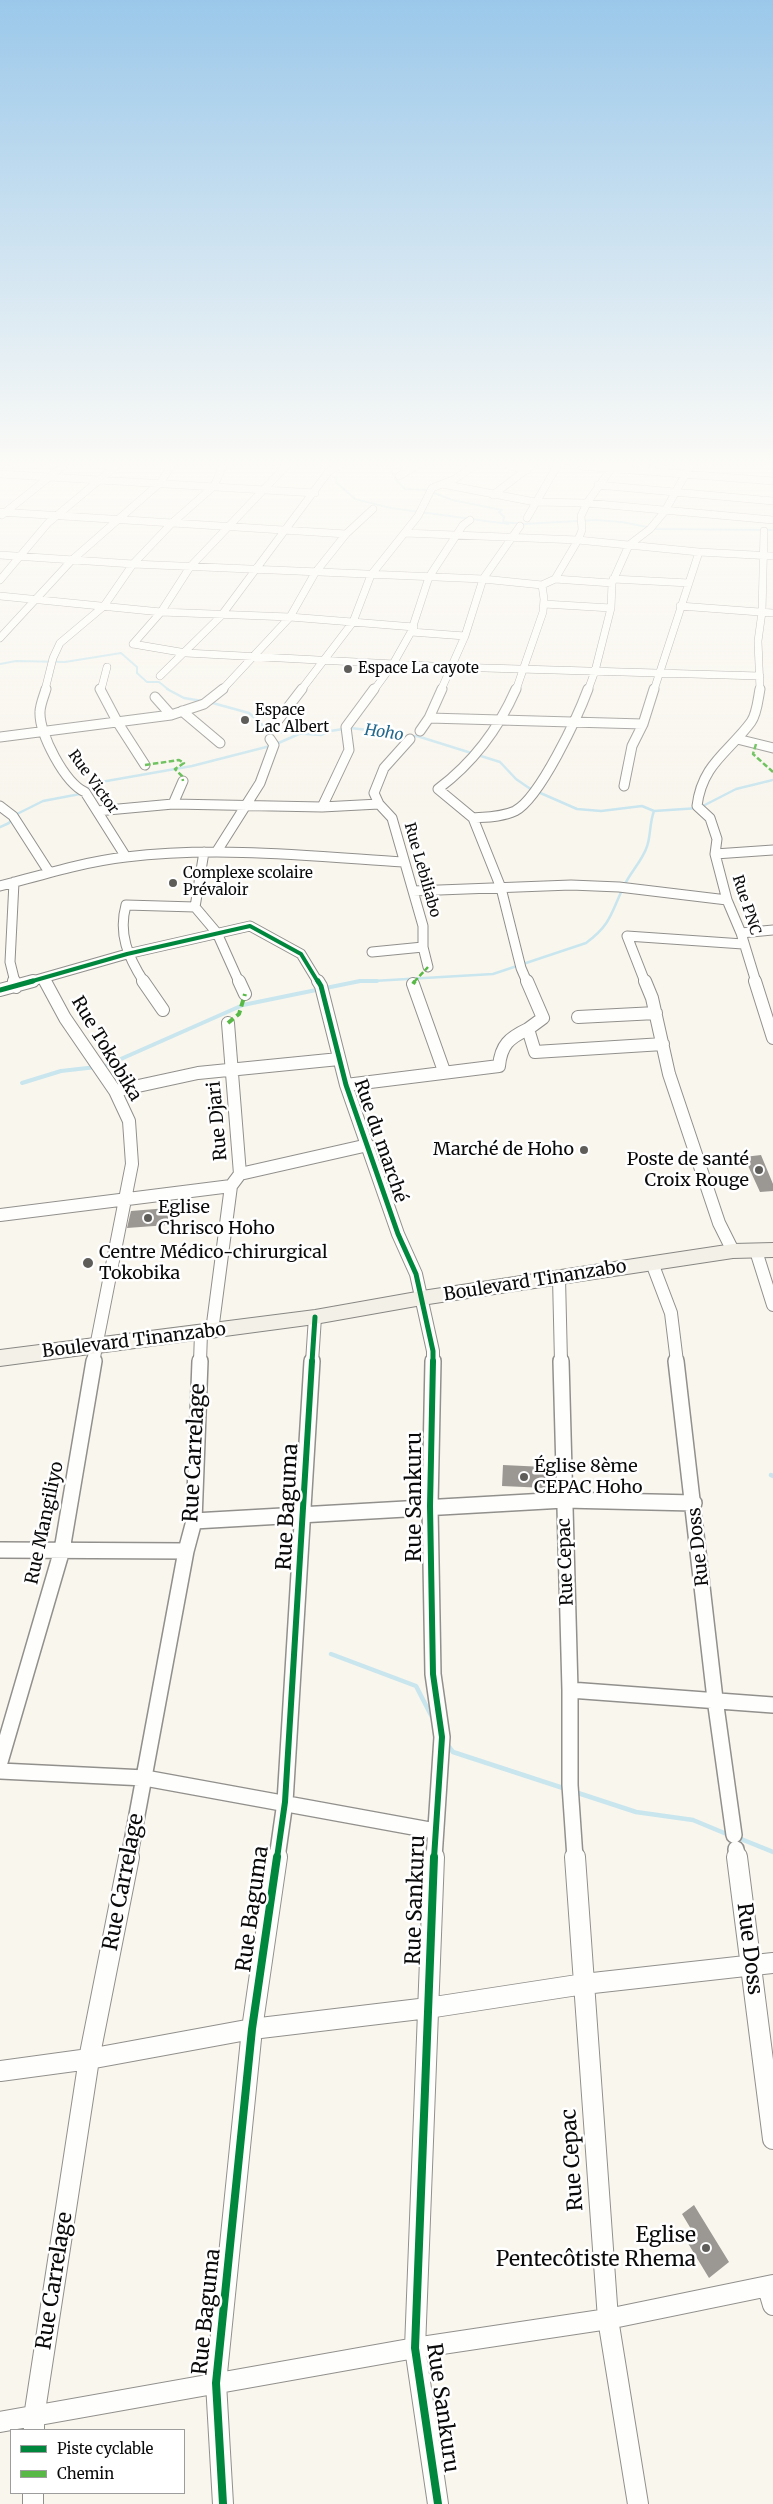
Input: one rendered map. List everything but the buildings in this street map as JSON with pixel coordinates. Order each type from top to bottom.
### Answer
[{"type":"street","points":[[0,638],[52,583]]},
{"type":"street","name":"Rue Victor","points":[[121,583],[104,606],[60,643],[53,661],[40,712],[43,730],[61,768],[81,790],[126,857]]},
{"type":"street","points":[[179,583],[161,612],[133,644],[186,653],[251,657],[451,667],[760,676]]},
{"type":"street","points":[[160,676],[186,653],[221,616],[245,583]]},
{"type":"street","points":[[0,737],[171,715],[206,702],[228,685],[251,657],[290,617],[309,583]]},
{"type":"street","points":[[272,728],[353,622],[368,583]]},
{"type":"street","points":[[322,807],[349,750],[347,729],[393,664],[413,629],[426,583]]},
{"type":"street","points":[[420,730],[429,718],[465,636],[482,583]]},
{"type":"street","points":[[517,583],[542,585],[547,583]]},
{"type":"street","points":[[473,818],[499,816],[515,811],[523,805],[535,790],[575,723],[595,670],[611,608],[613,583]]},
{"type":"street","points":[[624,786],[632,746],[644,724],[680,606],[689,583],[683,583]]},
{"type":"street","points":[[763,583],[758,641],[761,686],[752,721],[737,739],[773,748]]},
{"type":"street","points":[[346,1085],[444,1071],[498,1066],[501,1047],[510,1037],[528,1030],[543,1018],[520,965],[501,888],[473,818],[467,811],[438,789],[456,778],[476,755],[500,721],[526,669],[544,604],[542,585]]},
{"type":"street","points":[[0,596],[161,612],[221,616],[290,617],[353,622],[465,636]]},
{"type":"street","points":[[544,604],[611,608]]},
{"type":"street","points":[[680,606],[773,613]]},
{"type":"street","points":[[107,667],[100,688],[118,723],[145,765]]},
{"type":"street","points":[[155,697],[171,715]]},
{"type":"street","points":[[182,711],[220,743]]},
{"type":"street","points":[[429,718],[644,724]]},
{"type":"street","points":[[217,851],[260,783],[274,745],[270,739]]},
{"type":"street","points":[[97,812],[174,804],[322,807],[379,804],[374,792],[384,768],[410,739]]},
{"type":"street","name":"Rue PNC","points":[[737,739],[714,761],[703,784],[699,808],[710,818],[717,839],[715,854],[727,900],[741,933],[773,1038]]},
{"type":"street","points":[[174,804],[183,781]]},
{"type":"street","name":"Rue Lebiliabo","points":[[379,804],[392,818],[403,862],[423,926],[423,947],[428,967]]},
{"type":"street","points":[[0,807],[13,816],[49,872]]},
{"type":"street","points":[[715,854],[773,850]]},
{"type":"street","points":[[0,886],[49,872],[126,857],[217,851],[403,862]]},
{"type":"street","points":[[204,852],[195,907],[216,933],[246,994]]},
{"type":"street","points":[[14,882],[10,962],[16,987]]},
{"type":"street","points":[[413,892],[571,885],[619,887],[727,900]]},
{"type":"street","points":[[163,1010],[127,954],[120,918],[126,905],[195,907]]},
{"type":"street","name":"Rue du marché","points":[[216,933],[250,926],[301,954],[322,988],[346,1085],[398,1234],[416,1274],[422,1298]]},
{"type":"street","points":[[741,933],[773,930]]},
{"type":"street","points":[[0,990],[127,954],[216,933]]},
{"type":"street","points":[[733,1251],[719,1223],[714,1203],[669,1074],[652,998],[627,936],[743,944]]},
{"type":"street","points":[[372,952],[423,947]]},
{"type":"street","name":"Rue Tokobika","points":[[44,978],[65,1018],[115,1091],[128,1121],[132,1164],[96,1346]]},
{"type":"street","points":[[413,984],[444,1071]]},
{"type":"street","points":[[578,1017],[656,1014]]},
{"type":"street","name":"Rue Djari","points":[[206,1332],[231,1186],[240,1174],[230,1068],[228,1023]]},
{"type":"street","points":[[528,1030],[535,1052],[663,1044]]},
{"type":"street","points":[[115,1091],[153,1080],[230,1068],[339,1059]]},
{"type":"street","points":[[240,1174],[368,1145]]},
{"type":"street","points":[[0,1215],[231,1186]]},
{"type":"street","points":[[764,1250],[773,1305]]},
{"type":"street","name":"Boulevard Tinanzabo","points":[[0,1358],[315,1317],[422,1298],[652,1263],[733,1251],[764,1250]]},
{"type":"street","name":"Rue Doss","points":[[652,1263],[671,1313],[715,1699],[773,2139]]},
{"type":"street","name":"Rue Cepac","points":[[559,1278],[570,1690],[571,1810],[608,2319],[638,2504]]},
{"type":"street","name":"Rue Sankuru","points":[[422,1298],[433,1351],[430,1506],[434,1674],[442,1737],[435,1832],[415,2348],[438,2504]]},
{"type":"street","name":"Rue Baguma","points":[[223,2504],[216,2383],[252,2029],[285,1802],[315,1317]]},
{"type":"street","name":"Rue Carrelage","points":[[34,2424],[89,2059],[145,1778],[186,1552],[194,1521],[206,1332]]},
{"type":"street","name":"Rue Mangiliyo","points":[[0,1762],[62,1550],[96,1346]]},
{"type":"street","points":[[194,1521],[430,1506],[564,1500],[694,1502]]},
{"type":"street","points":[[0,1550],[186,1552]]},
{"type":"street","points":[[570,1690],[715,1699],[773,1705]]},
{"type":"street","points":[[0,1771],[145,1778],[285,1802],[435,1832]]},
{"type":"street","points":[[0,2071],[89,2059],[252,2029],[428,2008],[584,1984],[750,1964],[773,1963]]},
{"type":"street","points":[[0,2422],[34,2424],[216,2383],[415,2348],[771,2293]]},
{"type":"waterway","name":"Hoho","points":[[0,664],[16,661],[65,662],[121,653],[137,667],[137,673],[147,682],[159,682],[169,690]]},
{"type":"waterway","name":"Hoho","points":[[167,689],[184,698],[202,701]]},
{"type":"waterway","name":"Hoho","points":[[209,702],[249,713],[268,730],[277,732],[321,735],[330,731],[350,728],[378,731],[398,738],[417,736],[500,762],[516,779],[529,788],[577,809],[601,811],[642,806],[654,811]]},
{"type":"waterway","points":[[0,827],[9,823],[13,816],[43,801],[80,794],[101,782],[192,766],[274,745],[299,734]]},
{"type":"waterway","name":"Hoho","points":[[654,811],[699,808],[736,789],[773,780]]},
{"type":"waterway","points":[[373,981],[493,974],[586,943],[606,923],[626,881],[644,854],[649,841],[654,811]]},
{"type":"waterway","points":[[22,1083],[61,1071],[105,1066],[243,1005],[360,981],[373,981]]},
{"type":"waterway","points":[[356,982],[373,981]]},
{"type":"waterway","points":[[331,1654],[416,1686],[433,1719]]},
{"type":"waterway","points":[[446,1743],[453,1752],[566,1789]]},
{"type":"waterway","points":[[575,1792],[636,1812],[693,1820],[729,1835]]},
{"type":"waterway","points":[[736,1837],[773,1852]]},
{"type":"marked path","points":[[756,744],[753,754],[773,772]]},
{"type":"marked path","points":[[145,765],[179,760],[184,763],[175,769],[182,776],[183,781]]},
{"type":"marked path","points":[[413,984],[416,978],[428,967]]},
{"type":"marked path","points":[[228,1023],[239,1014],[245,994]]},
{"type":"cycle path","points":[[0,990],[127,954],[250,926],[301,954],[321,986],[346,1085],[398,1234],[416,1274],[433,1351],[430,1506],[433,1674],[442,1737],[435,1831],[415,2348],[438,2504]]},
{"type":"cycle path","points":[[223,2504],[216,2383],[252,2029],[285,1802],[315,1317]]},
{"type":"place","name":"Espace La cayote","points":[[348,669]]},
{"type":"place","name":"Espace Lac Albert","points":[[245,720]]},
{"type":"place","name":"Complexe scolaire Prévaloir","points":[[173,883]]},
{"type":"place","name":"Marché de Hoho","points":[[584,1150]]},
{"type":"place","name":"Poste de santé Croix Rouge","points":[[759,1170]]},
{"type":"place","name":"Eglise Chrisco Hoho","points":[[148,1218]]},
{"type":"place","name":"Centre Médico-chirurgical Tokobika","points":[[88,1263]]},
{"type":"place","name":"Église 8ème CEPAC Hoho","points":[[524,1477]]},
{"type":"place","name":"Eglise Pentecôtiste Rhema","points":[[706,2248]]}]
